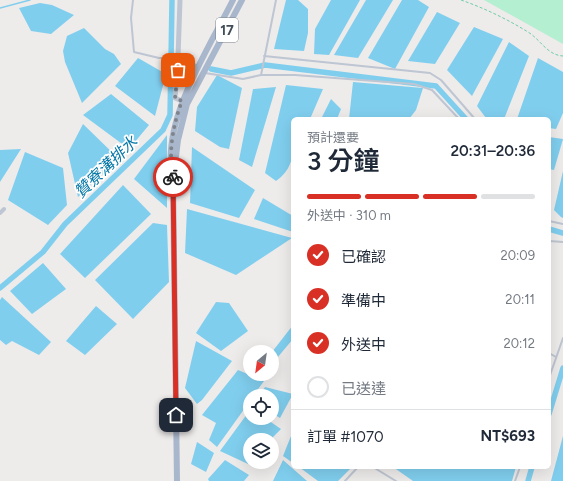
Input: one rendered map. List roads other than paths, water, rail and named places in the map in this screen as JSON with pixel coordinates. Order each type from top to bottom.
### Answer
[{"type":"main road","name":"17","points":[[177,481],[173,181],[178,140],[185,102],[233,0]]},
{"type":"main road","name":"17","points":[[185,102],[204,73],[242,0]]},
{"type":"street","points":[[180,0],[177,58],[178,70],[175,98],[185,102]]},
{"type":"street","points":[[0,213],[4,210]]},
{"type":"lane","points":[[132,0],[134,52],[168,59],[177,58]]},
{"type":"lane","points":[[261,75],[276,0]]},
{"type":"lane","points":[[264,56],[430,73],[441,80],[473,117]]},
{"type":"lane","points":[[204,73],[243,79],[261,75],[295,75],[424,86],[439,96],[457,117]]},
{"type":"lane","points":[[551,221],[563,224]]},
{"type":"lane","points":[[551,241],[563,242]]},
{"type":"lane","points":[[551,372],[563,338]]},
{"type":"lane","points":[[551,354],[556,357]]},
{"type":"lane","points":[[345,481],[356,469]]},
{"type":"lane","points":[[376,469],[396,481]]},
{"type":"lane","points":[[516,481],[519,469]]},
{"type":"water","points":[[286,0],[298,0],[308,9],[308,33],[304,51],[274,49]]},
{"type":"water","points":[[331,0],[360,0],[329,55],[314,54],[315,29]]},
{"type":"water","points":[[366,0],[393,0],[358,58],[334,55]]},
{"type":"water","points":[[402,0],[418,0],[429,7],[395,69],[368,58]]},
{"type":"water","points":[[40,3],[52,5],[74,15],[51,34],[31,31],[19,8]]},
{"type":"water","points":[[437,12],[460,23],[435,64],[408,61]]},
{"type":"water","points":[[474,27],[503,39],[472,96],[447,70]]},
{"type":"water","points":[[84,28],[105,49],[114,54],[121,64],[82,103],[65,62],[63,51],[67,36]]},
{"type":"water","points":[[509,42],[529,56],[505,117],[485,117],[477,106]]},
{"type":"water","points":[[138,58],[166,74],[155,116],[115,86]]},
{"type":"water","points":[[538,58],[563,72],[563,113],[556,129],[551,128],[551,117],[518,117]]},
{"type":"water","points":[[217,75],[242,88],[229,149],[220,147],[195,131],[197,107]]},
{"type":"water","points":[[353,82],[423,88],[416,110],[411,117],[349,117]]},
{"type":"water","points":[[286,85],[323,89],[311,117],[291,117],[291,161],[288,168],[276,181],[265,173]]},
{"type":"water","points":[[276,87],[252,167],[239,160],[253,89]]},
{"type":"water","points":[[111,94],[149,125],[129,149],[83,115]]},
{"type":"water","points":[[331,99],[341,109],[338,117],[322,117]]},
{"type":"water","points":[[83,124],[119,159],[78,197],[68,153]]},
{"type":"water","points":[[167,135],[167,208],[134,179]]},
{"type":"water","points":[[551,137],[563,139],[554,170],[551,169]]},
{"type":"water","points":[[192,147],[255,190],[239,218],[190,203]]},
{"type":"water","points":[[21,149],[0,182],[0,150]]},
{"type":"water","points":[[25,152],[63,168],[67,205],[48,225],[8,200]]},
{"type":"water","points":[[563,171],[563,218],[554,210]]},
{"type":"water","points":[[123,185],[151,214],[85,278],[60,254]]},
{"type":"water","points":[[263,198],[291,215],[291,231],[254,219]]},
{"type":"water","points":[[187,209],[291,238],[236,275],[185,253]]},
{"type":"water","points":[[153,223],[167,225],[169,282],[133,319],[95,280]]},
{"type":"water","points":[[43,263],[66,289],[32,314],[10,291]]},
{"type":"water","points":[[2,297],[51,342],[39,355],[12,341],[6,345],[0,340],[0,300]]},
{"type":"water","points":[[216,302],[229,303],[248,331],[221,351],[196,333]]},
{"type":"water","points":[[96,306],[117,324],[85,355],[66,341]]},
{"type":"water","points":[[291,328],[291,341],[279,356],[279,345],[277,345]]},
{"type":"water","points":[[196,341],[232,361],[202,400],[197,404],[185,388]]},
{"type":"water","points":[[238,370],[243,372],[243,381],[264,381],[258,389],[243,389],[243,411],[217,447],[209,440],[216,423],[202,415]]},
{"type":"water","points":[[279,390],[291,394],[291,398],[280,418]]},
{"type":"water","points":[[243,420],[243,425],[275,425],[281,429],[277,433],[243,433],[243,462],[220,451]]},
{"type":"water","points":[[291,436],[291,462],[283,456]]},
{"type":"water","points":[[563,436],[563,481],[551,481]]},
{"type":"water","points":[[197,442],[214,453],[206,472],[191,464]]},
{"type":"water","points":[[225,460],[249,475],[244,481],[209,481],[208,479]]},
{"type":"water","points":[[283,460],[291,467],[291,469],[293,469],[307,481],[273,481]]},
{"type":"water","points":[[302,469],[350,469],[338,481],[318,481]]},
{"type":"water","points":[[396,469],[515,469],[512,481],[413,481]]},
{"type":"waterway","points":[[0,8],[30,0]]},
{"type":"waterway","points":[[171,61],[172,0]]},
{"type":"waterway","name":"贊寮溝排水","points":[[0,288],[43,252],[65,224],[163,130],[170,115],[171,61],[194,66]]},
{"type":"waterway","name":"贊寮溝排水","points":[[211,69],[231,73],[265,65],[436,86],[464,117]]},
{"type":"waterway","name":"贊寮溝排水","points":[[551,230],[563,233]]},
{"type":"waterway","name":"贊寮溝排水","points":[[551,407],[563,368]]},
{"type":"waterway","name":"贊寮溝排水","points":[[528,481],[531,469]]}]
